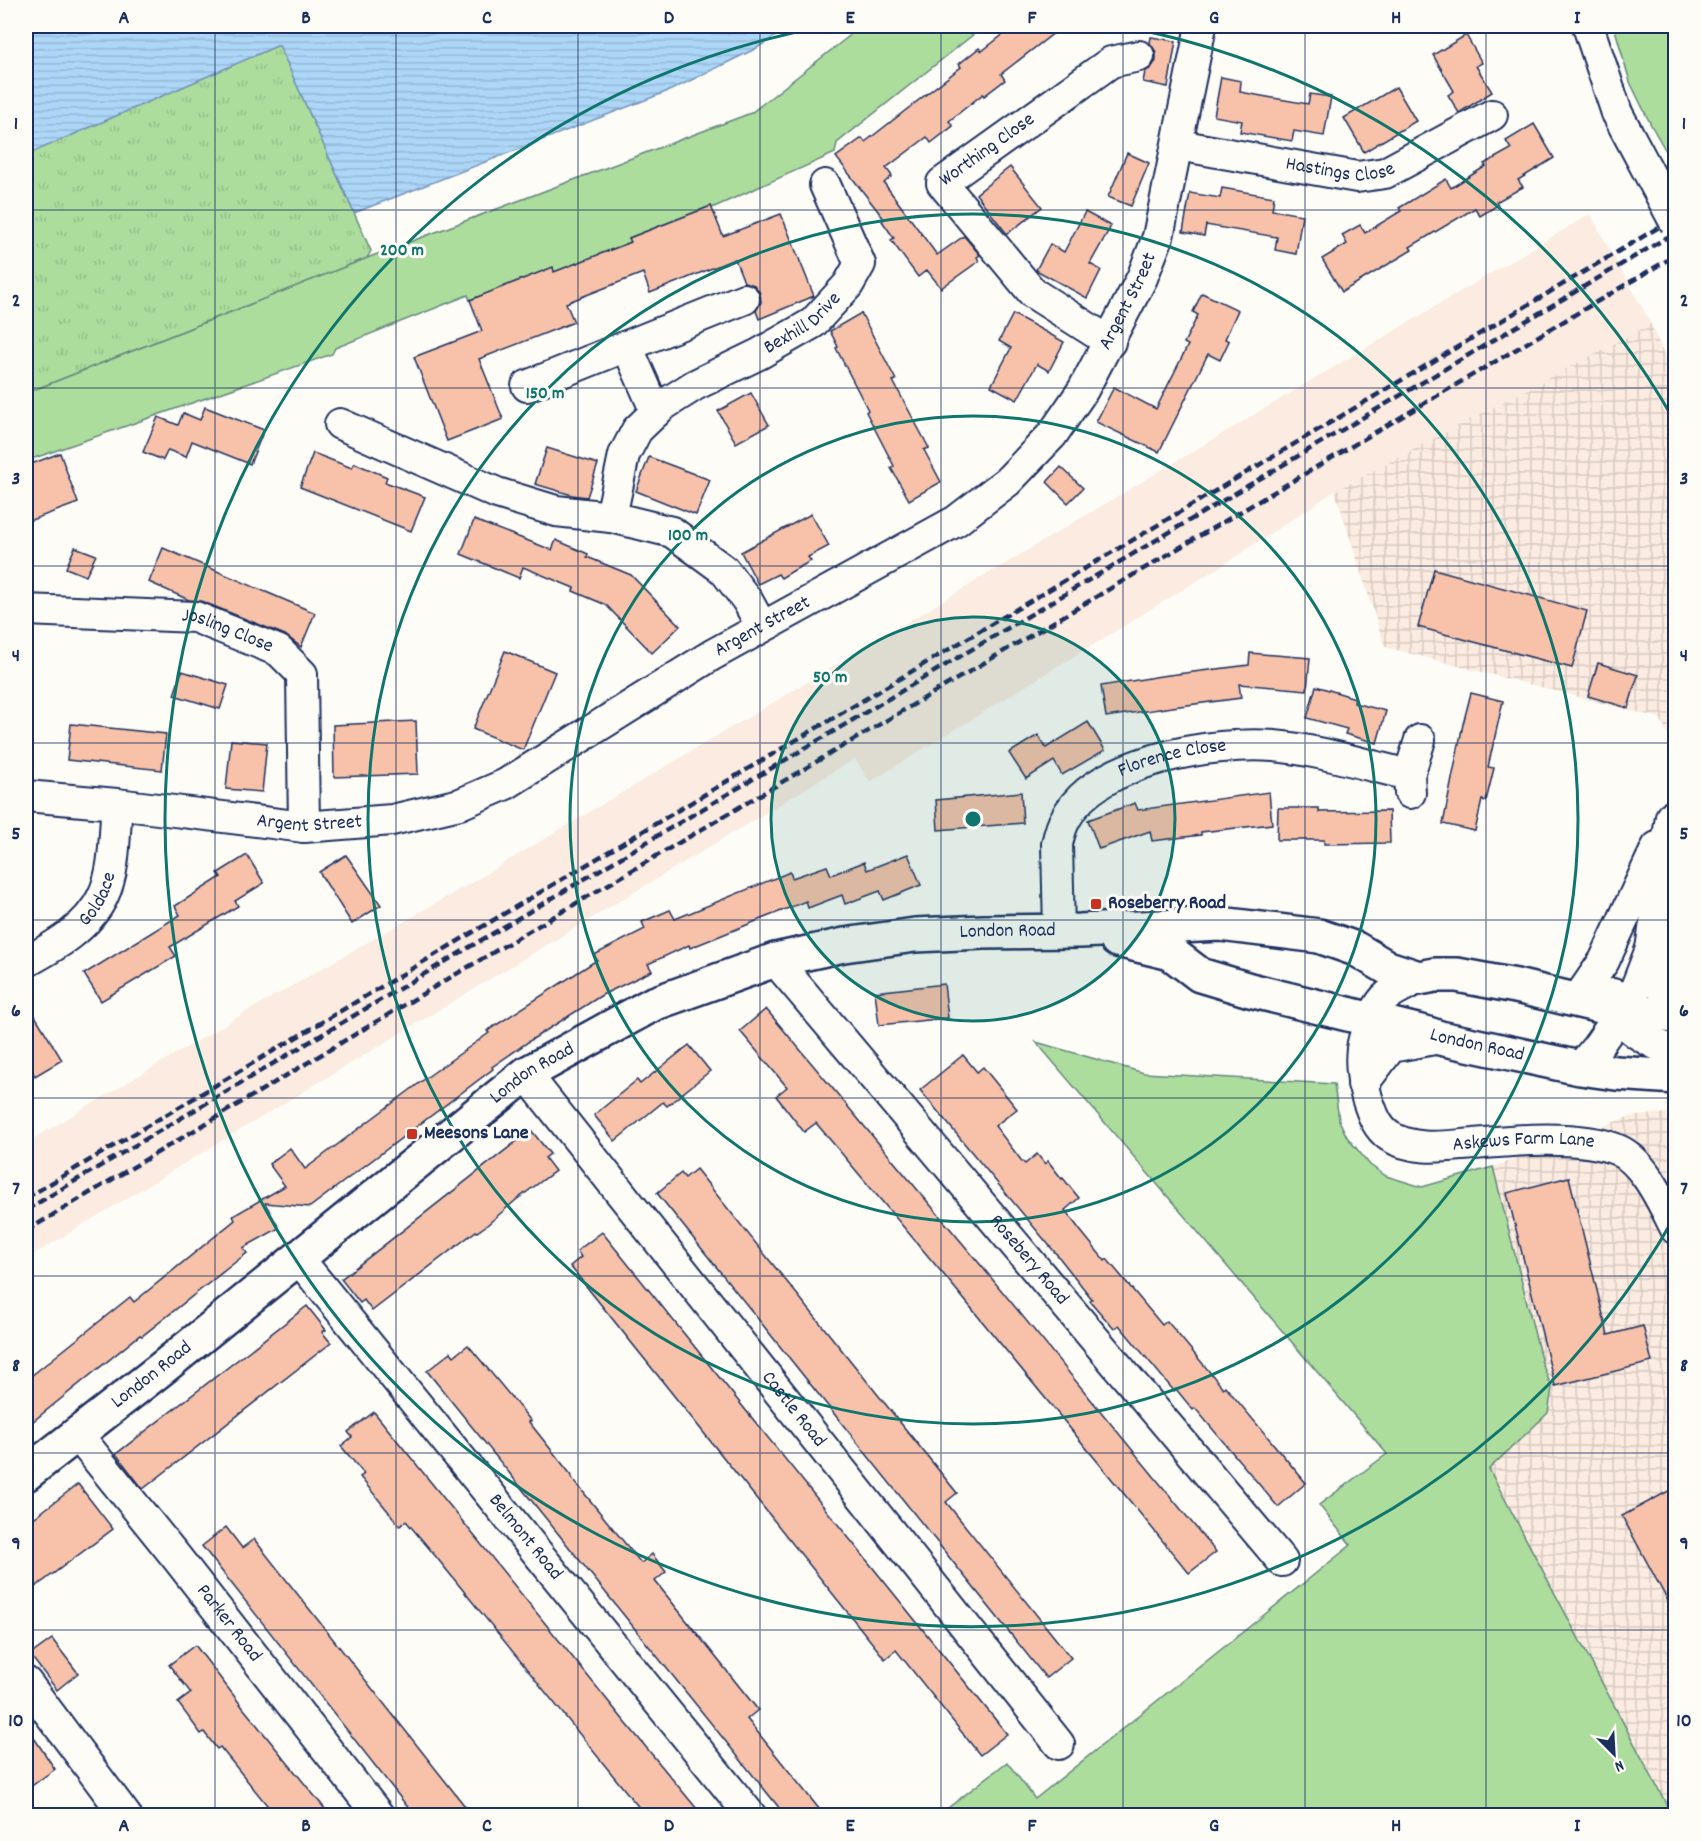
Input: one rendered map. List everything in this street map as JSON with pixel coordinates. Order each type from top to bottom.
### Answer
[{"type":"street","name":"Argent Street","points":[[26,796],[117,804],[304,827],[392,820],[460,804],[506,784],[712,655],[956,521],[1008,481],[1053,435],[1083,390],[1142,278],[1158,237],[1201,26]]},
{"type":"street","points":[[1588,26],[1617,113],[1676,224]]},
{"type":"street","name":"Worthing Close","points":[[1110,342],[1033,292],[942,183],[1111,62],[1140,56]]},
{"type":"street","name":"Hastings Close","points":[[1178,145],[1357,177],[1385,173],[1492,115]]},
{"type":"street","name":"Bexhill Drive","points":[[611,517],[624,455],[637,430],[656,412],[695,385],[759,354],[813,323],[848,285],[860,264],[825,185]]},
{"type":"street","points":[[527,386],[744,299]]},
{"type":"street","points":[[627,346],[656,412]]},
{"type":"street","points":[[340,424],[497,493],[556,511],[611,517],[672,532],[724,570],[747,600],[762,627]]},
{"type":"street","name":"Josling Close","points":[[26,610],[195,617],[279,651],[302,674],[304,827]]},
{"type":"street","name":"Florence Close","points":[[1069,931],[1057,844],[1060,831],[1067,816],[1083,797],[1120,773],[1179,753],[1251,745],[1296,749],[1409,784],[1420,740]]},
{"type":"street","name":"Goldace","points":[[26,962],[73,933],[92,915],[104,896],[111,868],[117,804]]},
{"type":"street","points":[[1580,1068],[1611,1027],[1617,1010],[1632,998],[1651,948],[1673,810]]},
{"type":"street","points":[[1577,1000],[1604,961],[1673,810]]},
{"type":"street","name":"London Road","points":[[26,1474],[526,1074],[653,1004],[775,960],[844,945],[915,935],[1220,924],[1318,936],[1356,949],[1388,968],[1419,978],[1456,975],[1617,1010],[1676,1016]]},
{"type":"street","name":"London Road","points":[[1069,931],[1172,953],[1200,975],[1296,1003],[1440,1038],[1580,1068],[1676,1077]]},
{"type":"street","points":[[1651,948],[1655,980],[1676,1003]]},
{"type":"street","name":"Rosebery Road","points":[[775,960],[1282,1561]]},
{"type":"street","points":[[1604,961],[1617,1010],[1628,1025],[1654,1044],[1676,1051]]},
{"type":"street","name":"Askews Farm Lane","points":[[1419,978],[1383,999],[1366,1030],[1362,1046],[1363,1084],[1374,1120],[1389,1135],[1408,1143],[1428,1147],[1524,1139],[1582,1141],[1616,1149],[1629,1156],[1658,1192],[1676,1229]]},
{"type":"street","points":[[1363,1084],[1391,1047],[1440,1038]]},
{"type":"street","name":"Castle Road","points":[[526,1074],[1059,1744]]},
{"type":"street","name":"Belmont Road","points":[[298,1258],[751,1815]]},
{"type":"street","name":"Parker Road","points":[[76,1433],[379,1815]]},
{"type":"street","points":[[26,1682],[126,1815]]},
{"type":"shaded area","points":[[1590,214],[1651,324],[1335,491],[1226,563],[870,782],[855,759],[26,1259],[26,1143],[236,1018],[471,883]]},
{"type":"shaded area","points":[[1651,324],[1675,381],[1675,750],[1660,718],[1385,647],[1335,491]]},
{"type":"shaded area","points":[[1675,1112],[1675,1815],[1672,1815],[1489,1469],[1548,1413],[1552,1388],[1542,1363],[1493,1167],[1628,1117]]},
{"type":"green space","points":[[862,26],[984,26],[837,143],[835,153],[712,208],[711,206],[629,238],[631,242],[554,272],[552,268],[470,300],[468,295],[335,348],[332,354],[26,461],[26,393],[367,258],[751,113]]},
{"type":"green space","points":[[1614,26],[1675,26],[1676,164],[1674,165],[1630,82]]},
{"type":"green space","points":[[279,45],[371,251],[367,258],[26,393],[26,155]]},
{"type":"green space","points":[[1036,1042],[1144,1073],[1334,1084],[1339,1120],[1347,1137],[1370,1165],[1386,1176],[1422,1187],[1493,1167],[1542,1363],[1552,1388],[1548,1413],[1489,1469],[1672,1815],[939,1815],[1007,1762],[1035,1799],[1351,1545],[1319,1505],[1387,1454]]},
{"type":"water","points":[[26,26],[792,26],[755,49],[671,90],[354,213],[279,45],[26,155]]},
{"type":"building","points":[[1014,26],[1063,26],[1001,74],[1005,80],[949,121],[953,126],[931,143],[927,137],[886,168],[892,176],[884,183],[937,255],[964,236],[980,255],[977,257],[979,261],[941,288],[927,270],[918,277],[891,240],[894,238],[882,221],[884,219],[836,157],[862,138],[865,142],[961,67],[959,64],[979,48],[982,51]]},
{"type":"building","points":[[1466,35],[1482,63],[1476,66],[1492,92],[1459,113],[1448,95],[1454,91],[1433,55]]},
{"type":"building","points":[[1151,37],[1176,41],[1168,87],[1143,82],[1145,72],[1156,61],[1156,52],[1150,43]]},
{"type":"building","points":[[1221,77],[1241,81],[1240,92],[1267,97],[1308,104],[1310,94],[1331,97],[1324,136],[1294,131],[1292,141],[1240,132],[1242,121],[1214,116]]},
{"type":"building","points":[[1396,87],[1416,121],[1364,152],[1344,118]]},
{"type":"building","points":[[1534,124],[1554,158],[1518,180],[1523,187],[1496,202],[1498,205],[1480,216],[1475,208],[1410,247],[1412,250],[1342,292],[1322,259],[1347,244],[1342,235],[1360,225],[1365,233],[1401,211],[1399,208],[1446,179],[1451,188],[1486,166],[1484,164],[1511,149],[1506,141]]},
{"type":"building","points":[[1127,153],[1149,163],[1131,206],[1108,197]]},
{"type":"building","points":[[1010,167],[1042,207],[1007,234],[976,194]]},
{"type":"building","points":[[1222,188],[1274,197],[1272,210],[1302,215],[1296,254],[1275,250],[1277,237],[1206,225],[1204,236],[1183,232],[1190,193],[1220,198]]},
{"type":"building","points":[[711,206],[723,236],[781,214],[814,296],[759,319],[756,311],[761,302],[760,293],[754,285],[744,282],[735,259],[650,293],[643,273],[566,303],[574,322],[479,359],[503,419],[447,441],[414,357],[482,331],[470,300],[553,267],[554,272],[631,242],[629,238]]},
{"type":"building","points":[[1085,212],[1111,226],[1090,264],[1101,270],[1087,298],[1036,270],[1050,244],[1064,252]]},
{"type":"building","points":[[1202,293],[1238,310],[1225,339],[1229,341],[1220,360],[1208,354],[1159,452],[1096,422],[1114,387],[1156,409],[1188,345],[1184,343],[1198,315],[1193,312]]},
{"type":"building","points":[[861,313],[896,380],[893,381],[929,448],[924,450],[941,482],[909,500],[891,468],[894,466],[866,412],[868,410],[836,348],[838,347],[830,331]]},
{"type":"building","points":[[1013,314],[1064,342],[1049,371],[1037,364],[1017,400],[991,386],[1011,348],[999,341]]},
{"type":"building","points":[[751,393],[769,425],[736,443],[718,411]]},
{"type":"building","points":[[205,407],[264,430],[250,464],[192,441],[186,457],[168,450],[163,460],[143,452],[158,417],[178,425],[183,413],[200,420]]},
{"type":"building","points":[[547,448],[598,464],[587,497],[535,484]]},
{"type":"building","points":[[60,453],[78,503],[26,522],[26,466]]},
{"type":"building","points":[[313,453],[352,468],[354,463],[387,477],[385,482],[425,497],[411,531],[300,487]]},
{"type":"building","points":[[649,457],[710,480],[696,515],[636,491]]},
{"type":"building","points":[[1061,467],[1083,488],[1068,503],[1047,482]]},
{"type":"building","points":[[811,514],[829,546],[808,557],[811,561],[781,578],[778,574],[758,584],[741,552]]},
{"type":"building","points":[[474,520],[552,550],[556,540],[588,554],[587,557],[631,575],[680,626],[652,653],[606,605],[573,591],[574,588],[523,567],[519,578],[461,554]]},
{"type":"building","points":[[75,547],[96,555],[86,576],[66,568]]},
{"type":"building","points":[[163,548],[315,613],[301,647],[285,635],[201,601],[189,600],[149,582]]},
{"type":"building","points":[[1434,569],[1587,611],[1572,668],[1418,627]]},
{"type":"building","points":[[505,651],[555,672],[523,750],[473,729]]},
{"type":"building","points":[[1250,653],[1310,658],[1307,690],[1239,684],[1241,698],[1106,717],[1101,686],[1249,665]]},
{"type":"building","points":[[1598,663],[1638,675],[1628,708],[1588,696]]},
{"type":"building","points":[[182,671],[228,685],[220,709],[174,695]]},
{"type":"building","points":[[1316,686],[1355,698],[1354,703],[1386,711],[1377,743],[1345,734],[1347,729],[1307,718]]},
{"type":"building","points":[[1471,693],[1503,701],[1488,767],[1494,768],[1486,801],[1482,800],[1475,831],[1443,824]]},
{"type":"building","points":[[416,721],[418,774],[334,777],[333,725]]},
{"type":"building","points":[[1088,722],[1105,750],[1062,775],[1054,761],[1026,779],[1009,753],[1038,735],[1046,748]]},
{"type":"building","points":[[71,724],[166,734],[162,770],[67,760]]},
{"type":"building","points":[[231,740],[267,743],[262,792],[226,789]]},
{"type":"building","points":[[1021,792],[1023,823],[938,830],[936,800]]},
{"type":"building","points":[[1269,792],[1272,824],[1201,832],[1201,835],[1152,841],[1150,831],[1099,849],[1088,820],[1135,803],[1138,810]]},
{"type":"building","points":[[1278,808],[1319,808],[1319,812],[1389,811],[1390,843],[1324,844],[1324,840],[1277,840]]},
{"type":"building","points":[[908,854],[921,885],[884,900],[880,891],[845,904],[842,895],[808,908],[806,901],[690,948],[689,945],[648,964],[652,971],[602,995],[531,1040],[492,1067],[493,1069],[310,1207],[265,1203],[279,1228],[243,1248],[247,1253],[26,1427],[26,1380],[130,1297],[134,1302],[235,1220],[233,1216],[285,1186],[269,1164],[290,1148],[305,1169],[489,1033],[487,1031],[597,960],[594,955],[645,929],[642,922],[670,910],[675,919],[790,872],[792,878],[827,866],[831,875],[864,862],[867,870]]},
{"type":"building","points":[[247,855],[264,883],[235,901],[238,906],[170,947],[176,956],[101,1001],[84,974],[180,915],[175,906],[221,877],[218,873]]},
{"type":"building","points":[[346,855],[381,905],[352,924],[319,872]]},
{"type":"building","points":[[944,984],[948,1018],[879,1025],[875,992]]},
{"type":"building","points":[[26,1001],[62,1060],[35,1076],[26,1060]]},
{"type":"building","points":[[766,1009],[979,1263],[1216,1552],[1189,1573],[816,1123],[804,1132],[776,1096],[787,1087],[740,1031]]},
{"type":"building","points":[[689,1045],[710,1071],[667,1106],[663,1102],[615,1141],[594,1115],[637,1080],[640,1084]]},
{"type":"building","points":[[963,1055],[977,1072],[983,1067],[1017,1109],[995,1126],[1021,1160],[1025,1164],[1037,1154],[1045,1164],[1048,1161],[1063,1178],[1079,1198],[1065,1210],[1080,1230],[1162,1325],[1167,1321],[1306,1483],[1278,1507],[1195,1408],[1193,1410],[1176,1389],[1174,1391],[1119,1325],[1114,1329],[1090,1301],[1092,1299],[1058,1256],[920,1090]]},
{"type":"building","points":[[531,1130],[550,1154],[545,1158],[555,1171],[372,1311],[364,1300],[360,1303],[341,1279]]},
{"type":"building","points":[[696,1169],[957,1493],[946,1502],[1071,1658],[1046,1678],[657,1193],[681,1173],[685,1178]]},
{"type":"building","points":[[1569,1177],[1608,1335],[1643,1326],[1652,1362],[1555,1386],[1507,1193]]},
{"type":"building","points":[[602,1232],[1007,1734],[980,1755],[896,1650],[885,1659],[570,1266],[581,1257],[577,1251]]},
{"type":"building","points":[[307,1306],[326,1330],[322,1332],[331,1343],[143,1489],[116,1454]]},
{"type":"building","points":[[468,1345],[531,1421],[529,1422],[571,1477],[641,1563],[652,1554],[666,1572],[655,1581],[758,1710],[747,1719],[824,1815],[785,1815],[427,1371],[451,1352],[454,1356]]},
{"type":"building","points":[[374,1412],[702,1815],[645,1815],[428,1547],[406,1521],[400,1526],[360,1477],[364,1474],[341,1446],[352,1437],[348,1432]]},
{"type":"building","points":[[78,1484],[113,1529],[26,1594],[26,1524]]},
{"type":"building","points":[[1676,1487],[1676,1616],[1622,1516]]},
{"type":"building","points":[[226,1527],[242,1548],[254,1539],[472,1815],[414,1815],[202,1546]]},
{"type":"building","points":[[52,1639],[78,1673],[57,1690],[30,1655]]},
{"type":"building","points":[[195,1645],[330,1815],[275,1815],[220,1747],[217,1749],[204,1732],[201,1734],[178,1703],[191,1693],[169,1665]]},
{"type":"building","points":[[26,1726],[55,1769],[26,1790]]},
{"type":"railway","points":[[26,1198],[1676,217]]},
{"type":"railway","points":[[26,1210],[1676,232]]},
{"type":"railway","points":[[26,1231],[436,986],[1676,255]]},
{"type":"place","name":"Roseberry Road","points":[[1096,904]]},
{"type":"place","name":"Meesons Lane","points":[[412,1134]]}]
